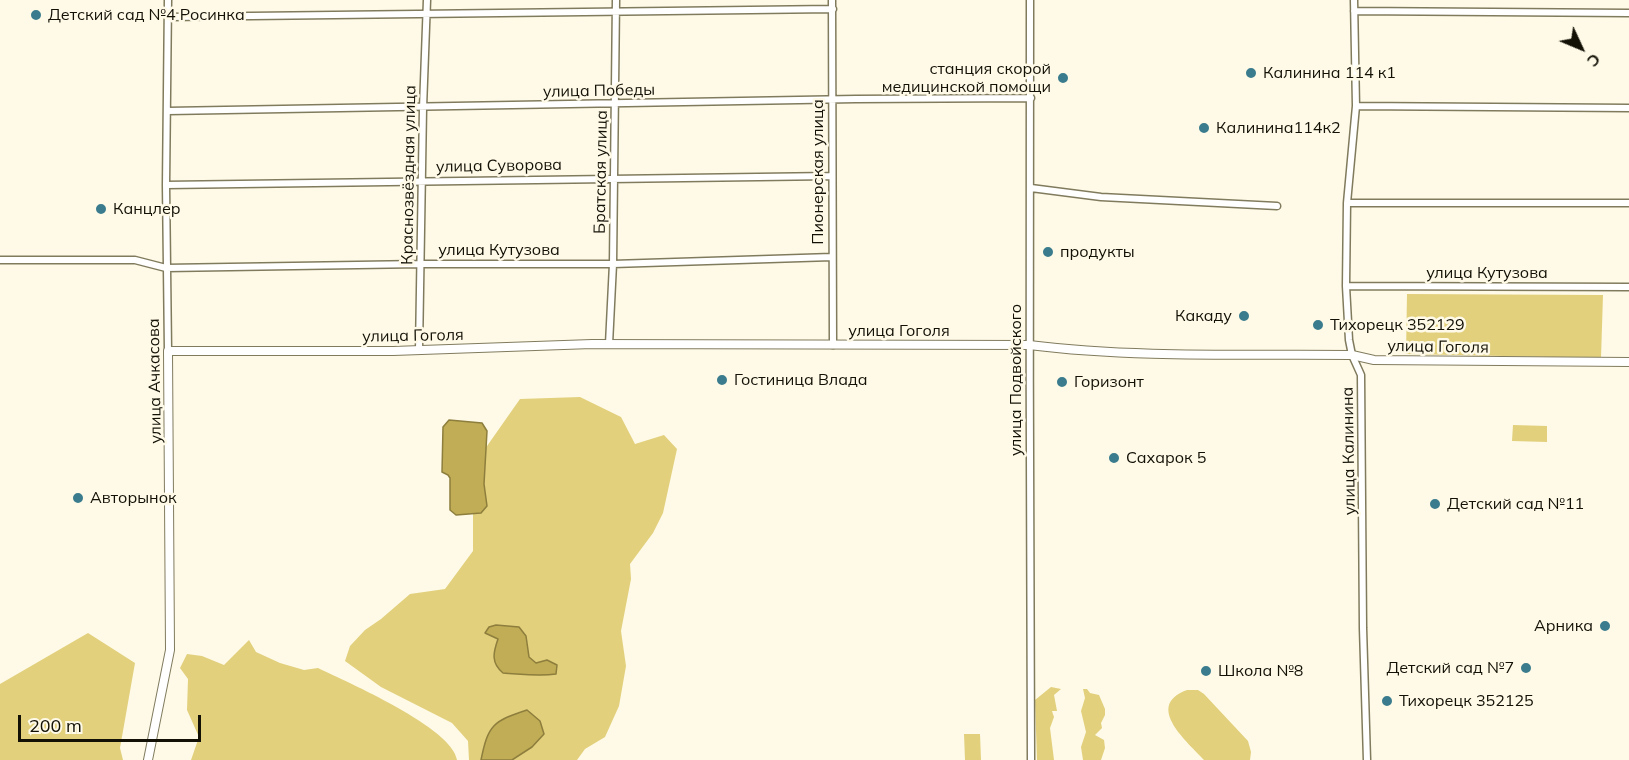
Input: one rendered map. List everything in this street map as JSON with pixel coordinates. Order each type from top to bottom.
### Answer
[{"type":"main road","name":"улица Гоголя","points":[[168,351],[419,350],[609,344],[1029,345],[1165,353],[1352,355],[1374,360],[1629,362]]},
{"type":"main road","name":"улица Ачкасова","points":[[148,760],[170,650],[168,351]]},
{"type":"street","name":"улица Ачкасова","points":[[168,0],[166,185],[168,351]]},
{"type":"street","name":"Краснозвёздная улица","points":[[419,350],[427,0]]},
{"type":"street","name":"Братская улица","points":[[609,344],[613,264],[616,0]]},
{"type":"street","name":"Пионерская улица","points":[[832,0],[833,345]]},
{"type":"street","name":"улица Подвойского","points":[[1030,0],[1031,760]]},
{"type":"street","name":"улица Калинина","points":[[1354,0],[1356,106],[1347,204],[1346,286],[1348,340],[1361,375],[1363,628],[1367,760]]},
{"type":"street","points":[[168,17],[833,9]]},
{"type":"street","points":[[1354,11],[1629,13]]},
{"type":"street","name":"улица Победы","points":[[168,111],[1031,98]]},
{"type":"street","points":[[1356,106],[1629,108]]},
{"type":"street","name":"улица Суворова","points":[[166,185],[832,176]]},
{"type":"street","points":[[1031,188],[1101,197],[1277,206]]},
{"type":"street","points":[[1347,204],[1629,203]]},
{"type":"street","name":"улица Кутузова","points":[[0,260],[135,260],[166,268],[613,264],[832,257]]},
{"type":"street","name":"улица Кутузова","points":[[1346,286],[1629,287]]},
{"type":"shaded area","points":[[1407,294],[1603,295],[1601,358],[1406,354]]},
{"type":"shaded area","points":[[580,397],[621,417],[635,444],[664,435],[677,449],[663,513],[653,533],[630,564],[631,579],[621,631],[626,666],[619,706],[605,737],[585,749],[577,760],[469,760],[468,741],[452,723],[381,687],[345,661],[350,646],[365,630],[410,594],[445,589],[473,551],[473,466],[520,399]]},
{"type":"shaded area","points":[[449,420],[482,423],[487,431],[484,484],[487,506],[481,513],[456,515],[450,510],[450,478],[442,472],[443,427]]},
{"type":"shaded area","points":[[1513,425],[1547,426],[1547,442],[1512,441]]},
{"type":"shaded area","points":[[496,625],[519,627],[526,636],[529,657],[536,663],[547,660],[557,665],[556,674],[503,673],[496,665],[494,658],[498,639],[485,633],[489,627]]},
{"type":"shaded area","points":[[88,633],[135,663],[120,748],[123,760],[0,760],[0,684]]},
{"type":"shaded area","points":[[249,640],[256,652],[280,663],[304,670],[318,668],[397,707],[438,734],[451,747],[457,760],[191,760],[199,737],[187,710],[188,679],[180,668],[187,654],[202,656],[224,665]]},
{"type":"shaded area","points":[[1051,687],[1061,689],[1054,695],[1057,711],[1052,711],[1054,717],[1050,728],[1054,760],[1037,760],[1035,700]]},
{"type":"shaded area","points":[[1083,689],[1099,695],[1105,709],[1102,728],[1095,735],[1104,740],[1105,748],[1101,760],[1083,760],[1081,747],[1086,732],[1081,711],[1085,698]]},
{"type":"shaded area","points":[[1187,690],[1198,690],[1204,694],[1248,741],[1251,752],[1250,760],[1204,760],[1180,735],[1169,715],[1169,705],[1174,697]]},
{"type":"shaded area","points":[[527,710],[540,721],[544,734],[532,747],[512,760],[481,760],[486,739],[494,726],[499,721]]},
{"type":"shaded area","points":[[964,734],[980,734],[981,760],[965,760]]},
{"type":"place","name":"Детский сад №4 Росинка","points":[[36,15]]},
{"type":"place","name":"Калинина 114 к1","points":[[1251,73]]},
{"type":"place","name":"станция скорой медицинской помощи","points":[[1063,78]]},
{"type":"place","name":"Калинина114к2","points":[[1204,128]]},
{"type":"place","name":"Канцлер","points":[[101,209]]},
{"type":"place","name":"продукты","points":[[1048,252]]},
{"type":"place","name":"Какаду","points":[[1244,316]]},
{"type":"place","name":"Тихорецк 352129","points":[[1318,325]]},
{"type":"place","name":"Гостиница Влада","points":[[722,380]]},
{"type":"place","name":"Горизонт","points":[[1062,382]]},
{"type":"place","name":"Сахарок 5","points":[[1114,458]]},
{"type":"place","name":"Авторынок","points":[[78,498]]},
{"type":"place","name":"Детский сад №11","points":[[1435,504]]},
{"type":"place","name":"Арника","points":[[1605,626]]},
{"type":"place","name":"Детский сад №7","points":[[1526,668]]},
{"type":"place","name":"Школа №8","points":[[1206,671]]},
{"type":"place","name":"Тихорецк 352125","points":[[1387,701]]}]
